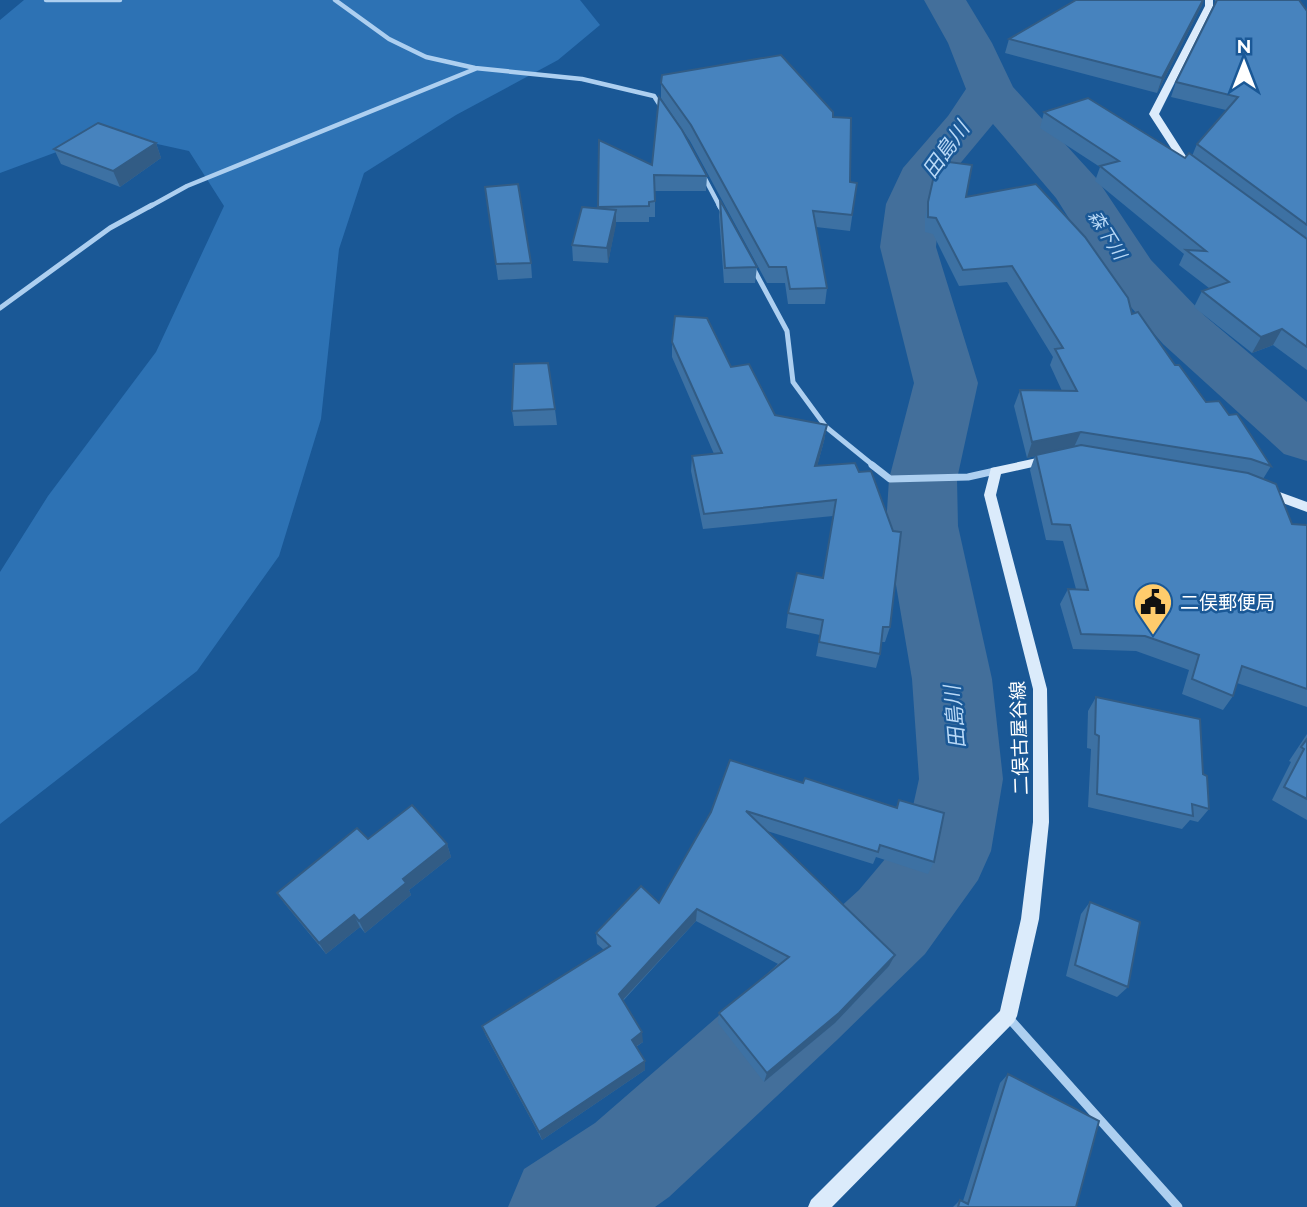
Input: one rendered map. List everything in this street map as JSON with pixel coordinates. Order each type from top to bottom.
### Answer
[{"type":"main road","points":[[1196,171],[1185,163],[1154,114],[1209,6],[1209,0]]},
{"type":"main road","points":[[995,471],[1061,457]]},
{"type":"main road","name":"二俣古屋谷線","points":[[995,471],[990,495],[1040,689],[1041,822],[1030,919],[1008,1016]]},
{"type":"main road","points":[[1252,486],[1307,508]]},
{"type":"main road","points":[[818,1207],[1008,1016]]},
{"type":"street","points":[[46,0],[120,0]]},
{"type":"street","points":[[335,0],[401,45],[426,57],[475,68],[582,79],[630,90],[654,96],[667,115]]},
{"type":"street","points":[[0,308],[110,228],[187,186],[475,68]]},
{"type":"street","points":[[699,166],[724,213]]},
{"type":"street","points":[[749,261],[787,331],[793,382],[826,427],[890,479],[968,477],[995,471]]},
{"type":"street","points":[[1008,1016],[1178,1207]]},
{"type":"shaded area","points":[[24,0],[580,0],[600,25],[558,60],[456,115],[364,173],[339,249],[321,419],[279,556],[197,671],[0,824],[0,572],[48,496],[156,352],[224,206],[189,151],[130,138],[62,150],[0,173],[0,20]]},
{"type":"building","points":[[1076,0],[1203,0],[1162,78],[1009,39]]},
{"type":"building","points":[[1217,0],[1299,0],[1307,11],[1307,225],[1197,144],[1238,97],[1176,82]]},
{"type":"building","points":[[781,55],[833,112],[833,117],[851,118],[850,182],[857,183],[852,215],[813,211],[827,288],[790,289],[786,267],[769,267],[691,125],[661,83],[662,75]]},
{"type":"building","points":[[659,97],[682,130],[707,176],[654,175],[655,201],[649,202],[649,206],[598,207],[599,140],[652,165]]},
{"type":"building","points":[[1088,98],[1185,158],[1189,153],[1307,239],[1307,347],[1282,329],[1261,337],[1202,291],[1229,282],[1186,250],[1206,251],[1100,166],[1119,161],[1044,112]]},
{"type":"building","points":[[98,123],[156,143],[113,171],[54,149]]},
{"type":"building","points":[[941,161],[972,165],[966,197],[1036,184],[1085,237],[1128,298],[1132,314],[1138,312],[1175,365],[1179,365],[1206,402],[1219,401],[1229,415],[1237,414],[1271,466],[1251,459],[1081,432],[1032,442],[1020,390],[1077,391],[1055,349],[1063,348],[1012,266],[963,270],[936,218],[928,217],[928,202],[935,171],[939,171]]},
{"type":"building","points":[[518,184],[531,263],[496,264],[485,187]]},
{"type":"building","points":[[720,200],[757,267],[725,268]]},
{"type":"building","points":[[582,207],[616,210],[607,248],[572,245]]},
{"type":"building","points":[[675,316],[707,318],[731,367],[749,364],[775,415],[827,425],[815,466],[855,463],[859,472],[871,471],[893,531],[901,532],[890,627],[883,627],[880,654],[819,642],[823,620],[788,613],[797,573],[823,578],[836,500],[704,514],[692,456],[722,453],[672,342]]},
{"type":"building","points":[[548,363],[555,409],[512,411],[514,364]]},
{"type":"building","points":[[1081,445],[1248,473],[1276,484],[1292,524],[1307,525],[1307,689],[1242,666],[1233,696],[1192,679],[1199,655],[1145,636],[1081,634],[1068,589],[1088,590],[1070,525],[1052,524],[1036,455]]},
{"type":"building","points":[[1096,697],[1200,719],[1203,774],[1207,776],[1209,809],[1192,804],[1193,816],[1097,794],[1099,736],[1095,734]]},
{"type":"building","points":[[1307,739],[1307,799],[1284,787]]},
{"type":"building","points":[[730,760],[803,783],[805,778],[897,808],[899,800],[944,813],[934,862],[880,845],[878,852],[746,811],[895,955],[839,1013],[767,1073],[719,1013],[789,957],[697,909],[619,994],[642,1032],[632,1040],[645,1061],[539,1132],[482,1026],[610,946],[596,933],[641,886],[659,903],[711,812]]},
{"type":"building","points":[[412,805],[447,844],[403,879],[406,883],[359,921],[354,915],[319,943],[277,893],[357,828],[368,839]]},
{"type":"building","points":[[1090,902],[1140,922],[1128,987],[1075,965]]},
{"type":"building","points":[[1008,1074],[1099,1121],[1076,1207],[958,1207],[960,1200],[968,1204]]},
{"type":"waterway","name":"森下川","points":[[945,0],[970,43],[991,92]]},
{"type":"waterway","name":"田島川","points":[[562,1207],[632,1160],[803,1006],[892,922],[947,851],[961,779],[952,679],[922,526],[923,479],[946,383],[908,247],[913,204],[929,168],[968,124],[982,100],[991,92]]},
{"type":"waterway","name":"森下川","points":[[991,92],[1078,190],[1130,271],[1184,330],[1307,438]]},
{"type":"place","name":"二俣郵便局","points":[[1153,636]]}]
